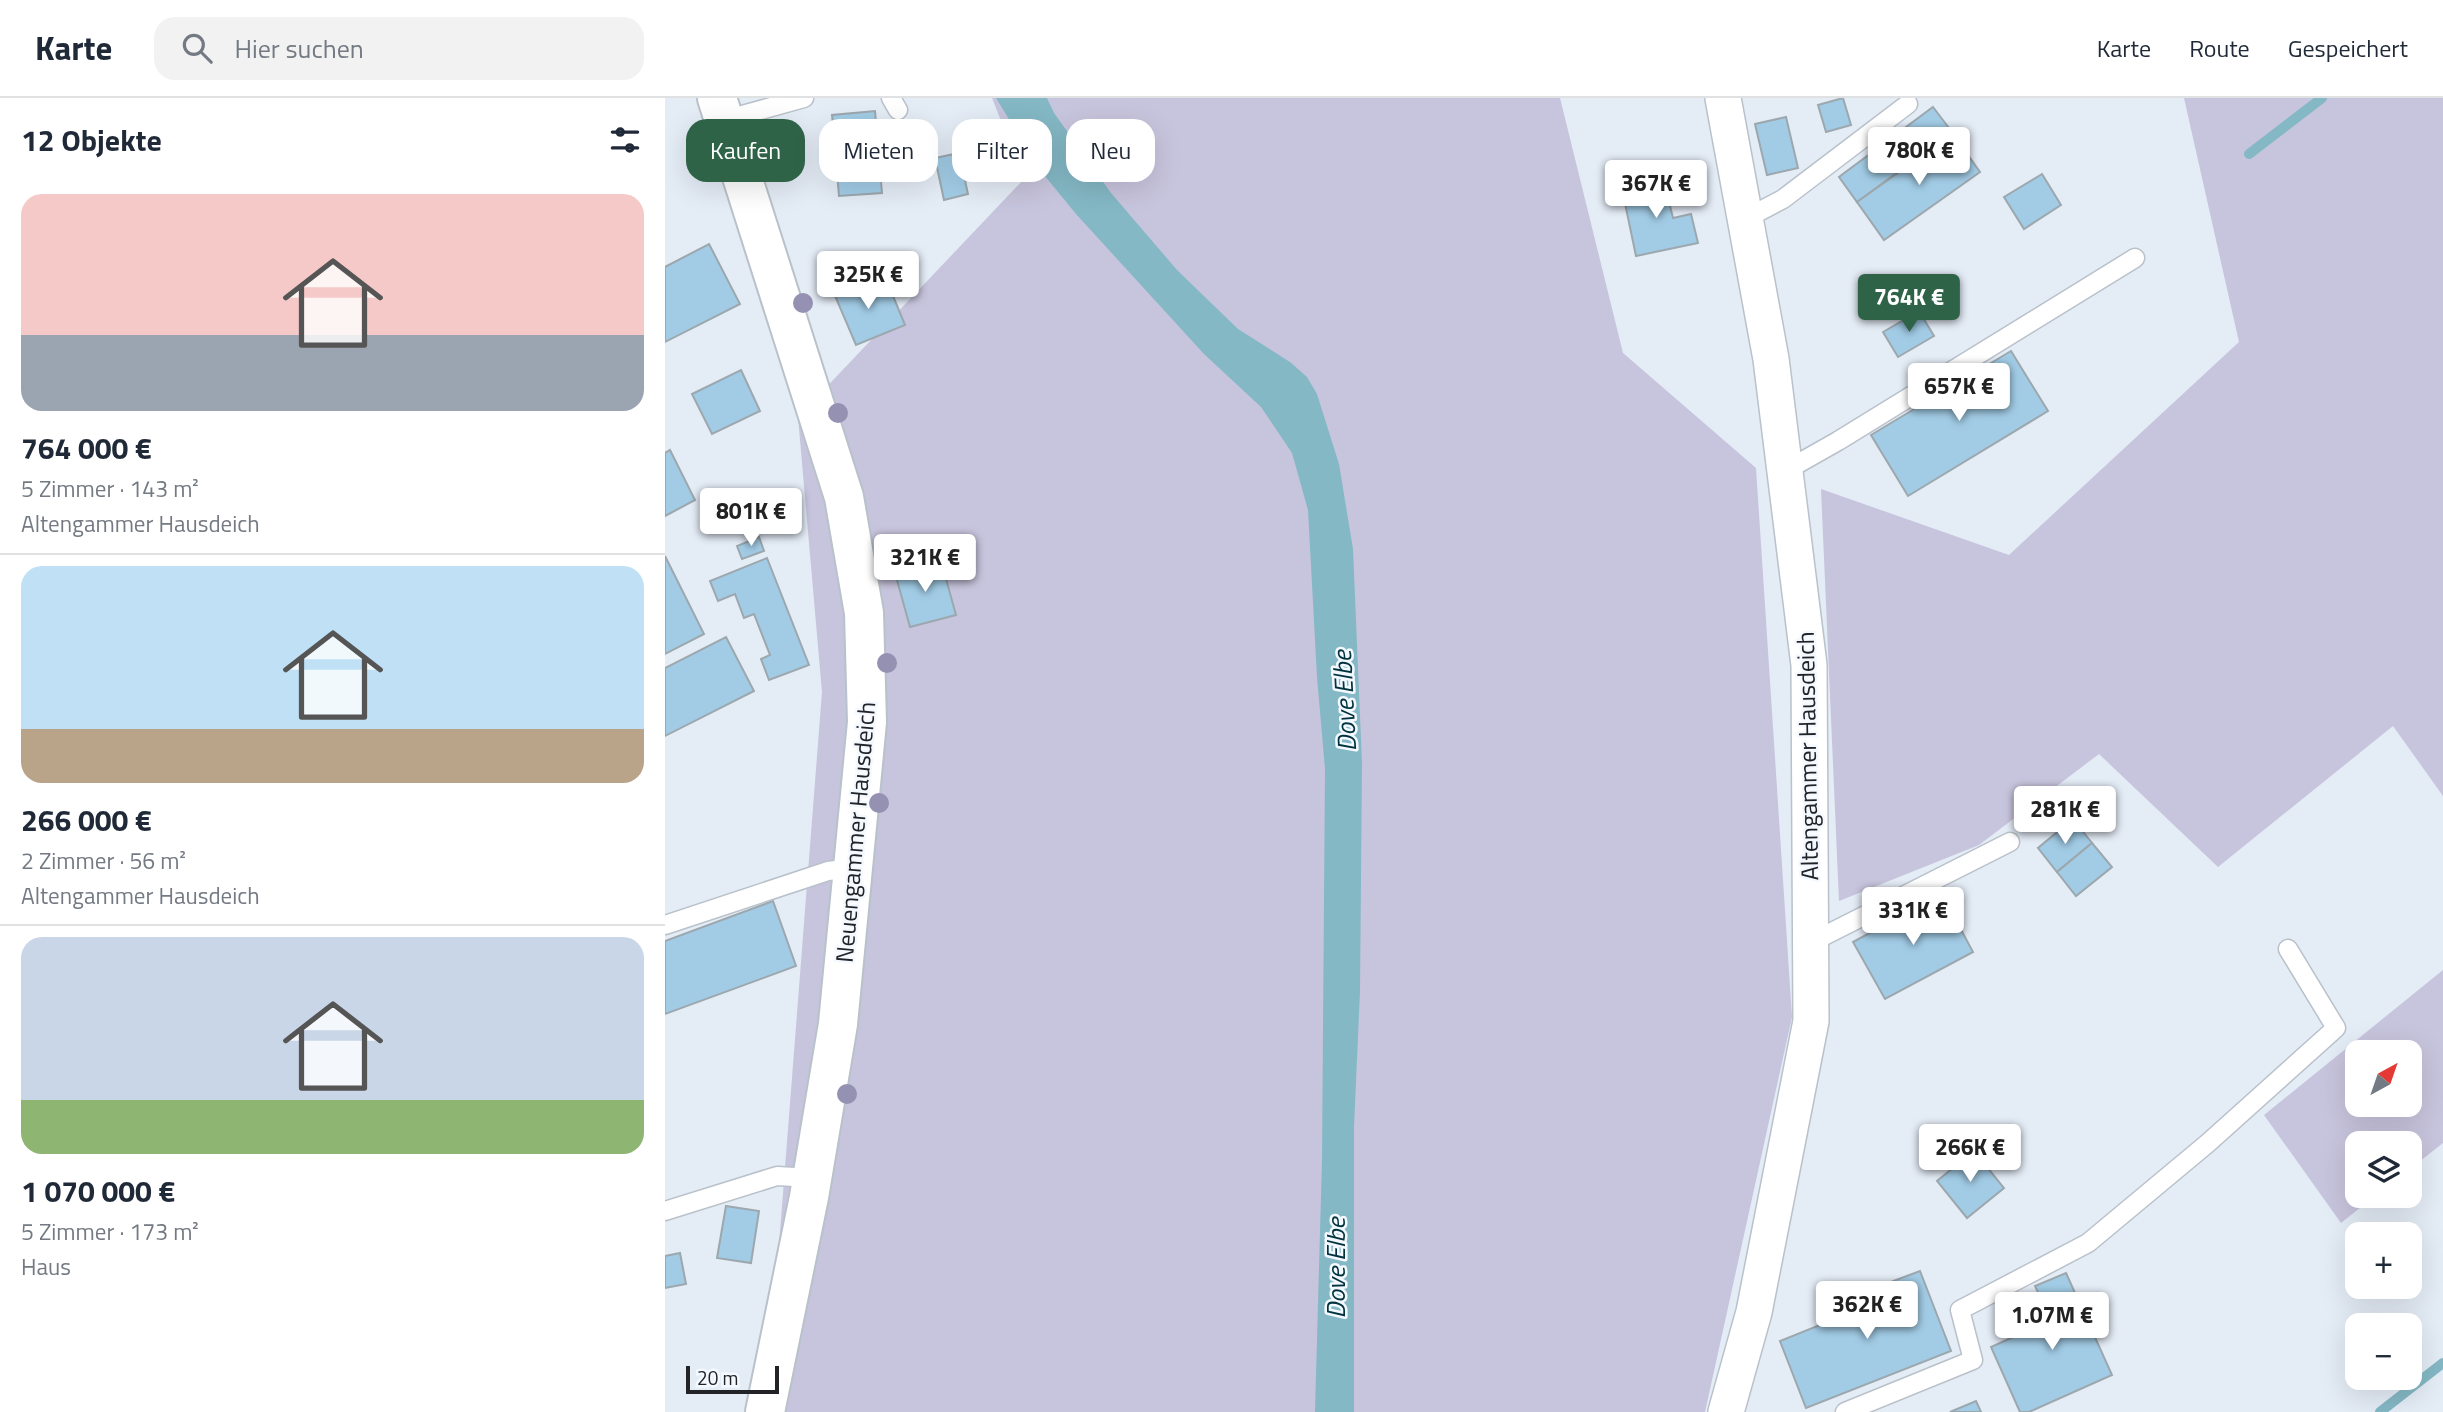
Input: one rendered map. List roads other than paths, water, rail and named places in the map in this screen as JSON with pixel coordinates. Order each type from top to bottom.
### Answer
[{"type":"street","name":"Altengammer Hausdeich","points":[[1723,98],[1771,359],[1809,665],[1811,1021],[1754,1312],[1726,1412]]},
{"type":"street","name":"Neuengammer Hausdeich","points":[[721,109],[843,497],[864,613],[867,722],[838,1024],[813,1178],[765,1412]]},
{"type":"lane","points":[[721,109],[804,98]]},
{"type":"lane","points":[[1745,219],[1783,199],[1908,104]]},
{"type":"lane","points":[[1785,471],[2134,258]]},
{"type":"lane","points":[[1810,943],[2010,842]]},
{"type":"lane","points":[[665,925],[828,870],[853,868]]},
{"type":"lane","points":[[1845,1412],[1973,1360],[1960,1310],[2088,1243],[2208,1143],[2336,1028],[2288,949]]},
{"type":"lane","points":[[665,1211],[777,1176],[813,1178]]},
{"type":"water","name":"Dove Elbe","points":[[996,98],[1047,98],[1066,130],[1066,182],[1103,182],[1177,270],[1238,329],[1290,362],[1307,377],[1317,394],[1339,464],[1353,549],[1362,764],[1360,991],[1354,1127],[1354,1412],[1315,1412],[1322,1160],[1325,769],[1308,510],[1292,453],[1261,407],[1204,354],[1050,182],[1052,182],[1052,119],[1009,119]]},
{"type":"waterway","points":[[2249,154],[2322,98]]},
{"type":"waterway","points":[[2380,1412],[2443,1363]]}]
